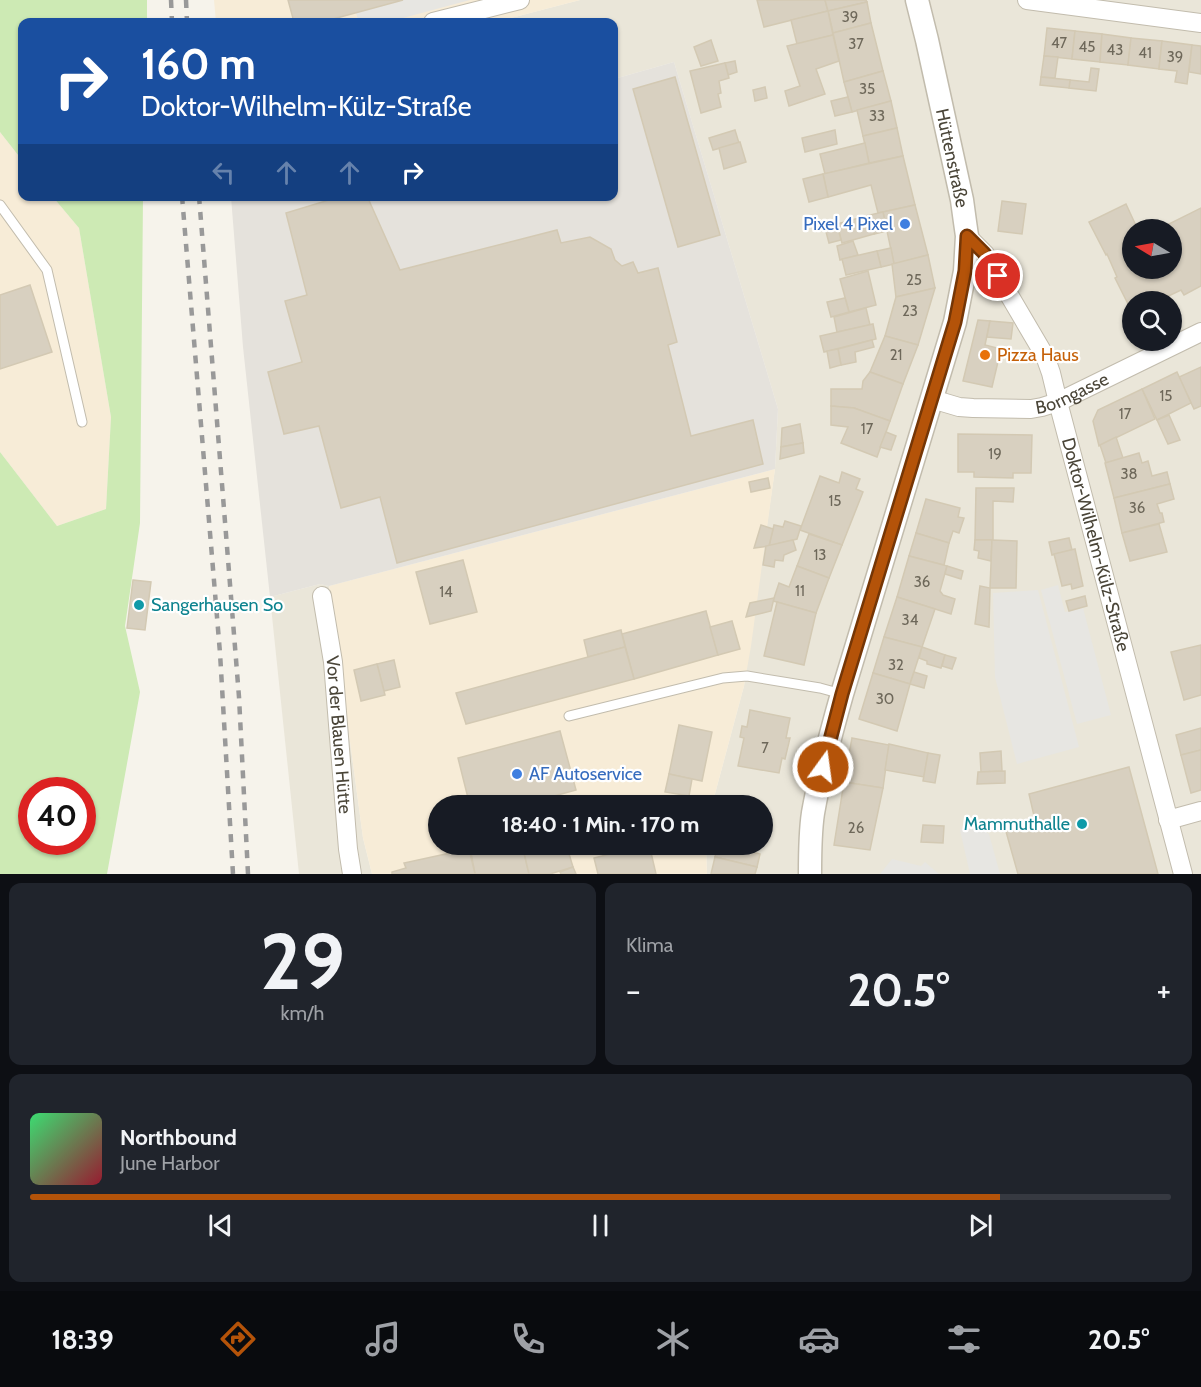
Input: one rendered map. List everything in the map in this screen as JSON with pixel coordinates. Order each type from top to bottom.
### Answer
[{"type":"street","points":[[449,18],[520,0]]},
{"type":"street","name":"Hüttenstraße","points":[[810,874],[813,813],[825,759],[842,694],[932,399],[959,304],[965,271],[967,236],[960,190],[917,0]]},
{"type":"street","points":[[1027,0],[1201,23]]},
{"type":"street","name":"Doktor-Wilhelm-Külz-Straße","points":[[967,236],[985,254],[1045,356],[1051,373],[1183,874]]},
{"type":"street","name":"Borngasse","points":[[932,399],[959,407],[1031,409],[1042,407],[1058,402],[1201,332]]},
{"type":"street","name":"Vor der Blauen Hütte","points":[[322,596],[333,662],[352,874]]},
{"type":"street","points":[[1168,820],[1201,811]]},
{"type":"lane","points":[[0,205],[47,270],[82,422]]},
{"type":"lane","points":[[569,716],[723,678],[747,676],[842,694]]},
{"type":"shaded area","points":[[214,0],[580,0],[511,18],[216,18]]},
{"type":"shaded area","points":[[403,0],[470,0],[403,18],[358,18],[356,13]]},
{"type":"shaded area","points":[[580,0],[1201,0],[1201,874],[707,874],[706,855],[773,855],[773,795],[715,795],[744,686],[775,469],[778,409],[674,62],[618,78],[618,18],[511,18]]},
{"type":"shaded area","points":[[674,62],[778,409],[775,469],[329,586],[320,584],[270,597],[243,347],[231,201],[618,201],[618,78]]},
{"type":"shaded area","points":[[0,132],[18,155],[18,201],[56,201],[79,228],[111,417],[106,509],[57,526],[0,452]]},
{"type":"shaded area","points":[[775,469],[744,686],[715,795],[428,795],[428,855],[706,855],[707,874],[372,874],[363,838],[329,586]]},
{"type":"shaded area","points":[[320,584],[329,586],[363,838],[372,874],[299,874],[270,597]]},
{"type":"shaded area","points":[[1058,585],[1065,612],[1083,608],[1111,715],[1077,724],[1041,590]]},
{"type":"shaded area","points":[[1038,590],[1079,747],[1017,764],[995,677],[993,593]]},
{"type":"shaded area","points":[[976,825],[989,834],[1000,874],[970,874],[960,830]]},
{"type":"shaded area","points":[[892,859],[921,866],[925,862],[939,874],[880,874]]},
{"type":"green space","points":[[0,0],[147,0],[147,18],[18,18],[18,155],[0,132]]},
{"type":"green space","points":[[56,201],[143,201],[140,523],[125,626],[140,692],[107,874],[0,874],[0,452],[57,526],[106,509],[111,417],[79,228]]},
{"type":"building","points":[[288,0],[403,0],[337,18],[293,18]]},
{"type":"building","points":[[757,0],[825,0],[828,11],[764,27]]},
{"type":"building","points":[[825,0],[866,0],[867,2],[828,11]]},
{"type":"building","points":[[867,2],[871,23],[833,33],[828,11]]},
{"type":"building","points":[[828,11],[833,35],[797,44],[791,20]]},
{"type":"building","points":[[871,23],[883,71],[844,82],[833,33]]},
{"type":"building","points":[[1047,28],[1075,31],[1072,59],[1044,56]]},
{"type":"building","points":[[1075,31],[1102,34],[1100,62],[1072,59]]},
{"type":"building","points":[[1102,34],[1131,38],[1128,65],[1100,62]]},
{"type":"building","points":[[833,35],[839,61],[816,69],[825,94],[789,106],[785,91],[800,86],[787,46]]},
{"type":"building","points":[[1131,38],[1162,41],[1159,69],[1128,65]]},
{"type":"building","points":[[711,40],[718,61],[701,66],[694,47]]},
{"type":"building","points":[[1162,41],[1192,45],[1187,84],[1175,82],[1177,71],[1159,69]]},
{"type":"building","points":[[1192,45],[1201,46],[1201,74],[1189,72]]},
{"type":"building","points":[[1044,56],[1058,57],[1055,78],[1041,77]]},
{"type":"building","points":[[735,61],[737,72],[728,75],[725,63]]},
{"type":"building","points":[[725,63],[729,78],[719,81],[721,93],[718,94],[721,107],[701,113],[690,71]]},
{"type":"building","points":[[1091,68],[1099,69],[1096,91],[1069,88],[1070,80],[1089,82]]},
{"type":"building","points":[[883,71],[891,101],[852,112],[844,82]]},
{"type":"building","points":[[675,77],[720,235],[678,247],[633,89]]},
{"type":"building","points":[[1041,77],[1070,80],[1069,88],[1040,85]]},
{"type":"building","points":[[765,87],[767,98],[755,101],[753,90]]},
{"type":"building","points":[[848,97],[852,112],[835,116],[831,101]]},
{"type":"building","points":[[891,101],[897,128],[863,136],[857,110]]},
{"type":"building","points":[[897,128],[903,156],[869,163],[863,136]]},
{"type":"building","points":[[735,130],[739,143],[713,150],[709,138]]},
{"type":"building","points":[[835,130],[837,144],[805,152],[802,138]]},
{"type":"building","points":[[740,142],[746,162],[724,169],[719,148]]},
{"type":"building","points":[[865,143],[869,163],[825,174],[820,154]]},
{"type":"building","points":[[903,156],[915,205],[878,213],[871,185],[828,197],[823,174]]},
{"type":"building","points":[[823,174],[828,197],[809,202],[803,179]]},
{"type":"building","points":[[326,201],[369,201],[400,270],[557,230],[561,243],[590,237],[611,249],[615,260],[622,266],[633,262],[638,273],[658,268],[677,342],[668,345],[691,436],[753,420],[763,464],[397,563],[380,497],[341,508],[319,426],[284,434],[268,372],[302,362],[285,301],[307,295],[286,213]]},
{"type":"building","points":[[1002,201],[1026,204],[1022,234],[998,231]]},
{"type":"building","points":[[1126,204],[1133,219],[1122,219],[1122,279],[1182,279],[1182,219],[1179,219],[1201,208],[1201,286],[1184,295],[1181,290],[1122,292],[1107,254],[1089,222]]},
{"type":"building","points":[[915,205],[928,255],[894,264],[883,212]]},
{"type":"building","points":[[883,212],[887,231],[874,234],[870,215]]},
{"type":"building","points":[[870,215],[874,234],[842,243],[837,224]]},
{"type":"building","points":[[837,224],[841,240],[829,243],[825,228]]},
{"type":"building","points":[[853,241],[858,255],[840,260],[837,246]]},
{"type":"building","points":[[891,248],[894,264],[881,267],[877,251]]},
{"type":"building","points":[[877,251],[881,267],[846,275],[842,259]]},
{"type":"building","points":[[928,255],[935,288],[896,297],[892,264]]},
{"type":"building","points":[[868,271],[876,305],[849,312],[840,279]]},
{"type":"building","points":[[30,285],[52,352],[0,369],[0,295]]},
{"type":"building","points":[[935,288],[918,345],[885,336],[896,297]]},
{"type":"building","points":[[845,298],[849,312],[831,317],[827,302]]},
{"type":"building","points":[[866,308],[870,325],[837,332],[834,317]]},
{"type":"building","name":"Pizza Haus","points":[[978,320],[990,321],[985,345],[1001,349],[992,387],[963,381]]},
{"type":"building","points":[[990,321],[1013,323],[1011,339],[987,337]]},
{"type":"building","points":[[873,324],[876,339],[824,352],[820,336]]},
{"type":"building","points":[[885,336],[918,345],[903,384],[870,372]]},
{"type":"building","points":[[872,340],[874,347],[855,352],[856,362],[841,365],[838,349]]},
{"type":"building","points":[[838,349],[841,365],[830,368],[827,351]]},
{"type":"building","points":[[1201,367],[1201,406],[1194,409],[1179,377]]},
{"type":"building","points":[[870,372],[903,384],[890,421],[854,408],[831,406],[831,389],[862,389],[863,381]]},
{"type":"building","points":[[1177,372],[1191,403],[1157,420],[1142,389]]},
{"type":"building","points":[[1142,389],[1155,419],[1099,446],[1093,421],[1098,410]]},
{"type":"building","points":[[831,406],[854,408],[890,421],[877,457],[841,443],[848,427],[831,425]]},
{"type":"building","points":[[1169,415],[1180,440],[1168,444],[1157,420]]},
{"type":"building","points":[[800,424],[803,443],[781,447],[782,428]]},
{"type":"building","points":[[886,432],[896,436],[891,450],[880,447]]},
{"type":"building","points":[[958,434],[1032,435],[1031,473],[1013,473],[1013,478],[974,477],[974,472],[958,472]]},
{"type":"building","points":[[1116,437],[1123,458],[1106,463],[1100,445]]},
{"type":"building","points":[[803,443],[804,453],[780,459],[781,447]]},
{"type":"building","points":[[1139,453],[1142,463],[1148,461],[1152,476],[1167,472],[1170,484],[1114,498],[1105,463]]},
{"type":"building","points":[[842,472],[860,479],[856,489],[863,492],[842,545],[800,530],[820,476],[839,483]]},
{"type":"building","points":[[768,478],[770,488],[751,492],[749,482]]},
{"type":"building","points":[[1170,484],[1174,499],[1157,504],[1164,522],[1122,533],[1114,498]]},
{"type":"building","points":[[976,488],[1014,488],[1013,502],[993,501],[993,540],[975,540]]},
{"type":"building","points":[[926,499],[960,508],[958,517],[964,518],[959,533],[953,531],[949,543],[916,533]]},
{"type":"building","points":[[785,521],[801,526],[797,539],[769,546],[774,525],[783,527]]},
{"type":"building","points":[[1159,524],[1167,552],[1130,561],[1122,533]]},
{"type":"building","points":[[761,525],[773,529],[769,546],[754,548]]},
{"type":"building","points":[[916,533],[949,543],[944,565],[909,556]]},
{"type":"building","points":[[809,534],[842,545],[829,578],[797,566]]},
{"type":"building","points":[[1069,538],[1072,550],[1052,555],[1049,542]]},
{"type":"building","points":[[793,540],[796,550],[784,555],[783,561],[775,560],[774,567],[763,565],[766,546]]},
{"type":"building","points":[[975,540],[992,540],[991,561],[978,558],[979,551],[974,550]]},
{"type":"building","points":[[992,540],[1017,541],[1016,588],[990,588]]},
{"type":"building","points":[[1075,549],[1083,586],[1072,589],[1071,584],[1062,586],[1054,554]]},
{"type":"building","points":[[909,556],[947,566],[940,591],[943,595],[955,599],[951,614],[897,597]]},
{"type":"building","points":[[463,560],[477,612],[430,624],[416,572]]},
{"type":"building","points":[[797,566],[829,578],[816,613],[773,601],[779,583],[789,587]]},
{"type":"building","points":[[947,566],[963,571],[961,579],[945,574]]},
{"type":"building","name":"Sangerhausen So","points":[[133,580],[151,582],[145,630],[127,628]]},
{"type":"building","points":[[980,586],[990,588],[989,627],[975,624]]},
{"type":"building","points":[[1085,596],[1087,606],[1069,611],[1066,601]]},
{"type":"building","points":[[897,597],[935,609],[922,647],[884,637]]},
{"type":"building","points":[[774,598],[771,611],[746,617],[750,603]]},
{"type":"building","points":[[777,602],[816,613],[804,665],[764,656]]},
{"type":"building","points":[[706,611],[718,655],[634,679],[622,634]]},
{"type":"building","points":[[732,621],[740,649],[718,655],[710,627]]},
{"type":"building","points":[[621,630],[625,647],[588,657],[584,640]]},
{"type":"building","points":[[884,637],[922,647],[910,684],[873,673]]},
{"type":"building","points":[[1201,645],[1201,695],[1184,700],[1171,652]]},
{"type":"building","points":[[625,647],[634,679],[466,724],[456,693]]},
{"type":"building","points":[[922,647],[945,655],[941,668],[927,664],[927,661],[919,658]]},
{"type":"building","points":[[945,655],[956,658],[952,669],[942,666]]},
{"type":"building","points":[[394,660],[400,687],[384,691],[377,664]]},
{"type":"building","points":[[377,664],[385,695],[361,701],[354,670]]},
{"type":"building","points":[[914,672],[927,676],[924,688],[910,684]]},
{"type":"building","points":[[873,673],[910,684],[897,731],[859,719]]},
{"type":"building","points":[[750,710],[790,718],[786,738],[790,738],[779,773],[738,766],[744,738],[740,737],[742,726],[747,727]]},
{"type":"building","points":[[679,725],[712,732],[702,781],[669,774]]},
{"type":"building","points":[[1201,728],[1201,750],[1181,755],[1176,735]]},
{"type":"building","name":"AF Autoservice","points":[[560,731],[576,790],[558,795],[467,795],[458,758]]},
{"type":"building","points":[[852,738],[889,745],[883,788],[844,782]]},
{"type":"building","points":[[889,744],[928,753],[924,777],[885,770]]},
{"type":"building","points":[[1201,750],[1201,790],[1191,793],[1181,755]]},
{"type":"building","points":[[1001,751],[1002,771],[981,772],[980,753]]},
{"type":"building","points":[[928,753],[940,755],[935,783],[923,781]]},
{"type":"building","name":"Mammuthalle","points":[[1129,767],[1158,874],[1018,874],[1005,828],[1035,820],[1029,794]]},
{"type":"building","points":[[1005,771],[1005,783],[977,784],[978,772]]},
{"type":"building","points":[[669,774],[692,779],[689,795],[665,792]]},
{"type":"building","points":[[844,782],[883,788],[870,850],[834,845]]},
{"type":"building","points":[[923,825],[944,826],[943,843],[921,842]]},
{"type":"building","points":[[441,855],[470,855],[475,874],[392,874],[392,872],[406,868],[404,863]]},
{"type":"building","points":[[471,855],[525,855],[529,874],[475,874]]},
{"type":"building","points":[[525,855],[569,855],[573,867],[550,874],[529,874]]},
{"type":"building","points":[[606,855],[652,855],[656,874],[598,874],[594,858]]},
{"type":"building","points":[[715,855],[760,855],[757,867],[715,857]]},
{"type":"building","points":[[715,857],[757,867],[755,874],[711,874]]},
{"type":"building","points":[[573,867],[576,874],[561,874],[560,872]]},
{"type":"railway","points":[[171,0],[172,18]]},
{"type":"railway","points":[[186,0],[187,18]]},
{"type":"railway","points":[[182,201],[220,653],[233,874]]},
{"type":"railway","points":[[199,201],[239,697],[248,874]]},
{"type":"place","name":"Pixel 4 Pixel","points":[[905,224]]},
{"type":"place","name":"Pizza Haus","points":[[985,355]]},
{"type":"place","name":"Sangerhausen So","points":[[139,605]]},
{"type":"place","name":"AF Autoservice","points":[[517,774]]},
{"type":"place","name":"Mammuthalle","points":[[1082,824]]},
{"type":"route","points":[[823,767],[842,694],[955,322],[963,286],[967,236],[984,253],[998,276]]}]
